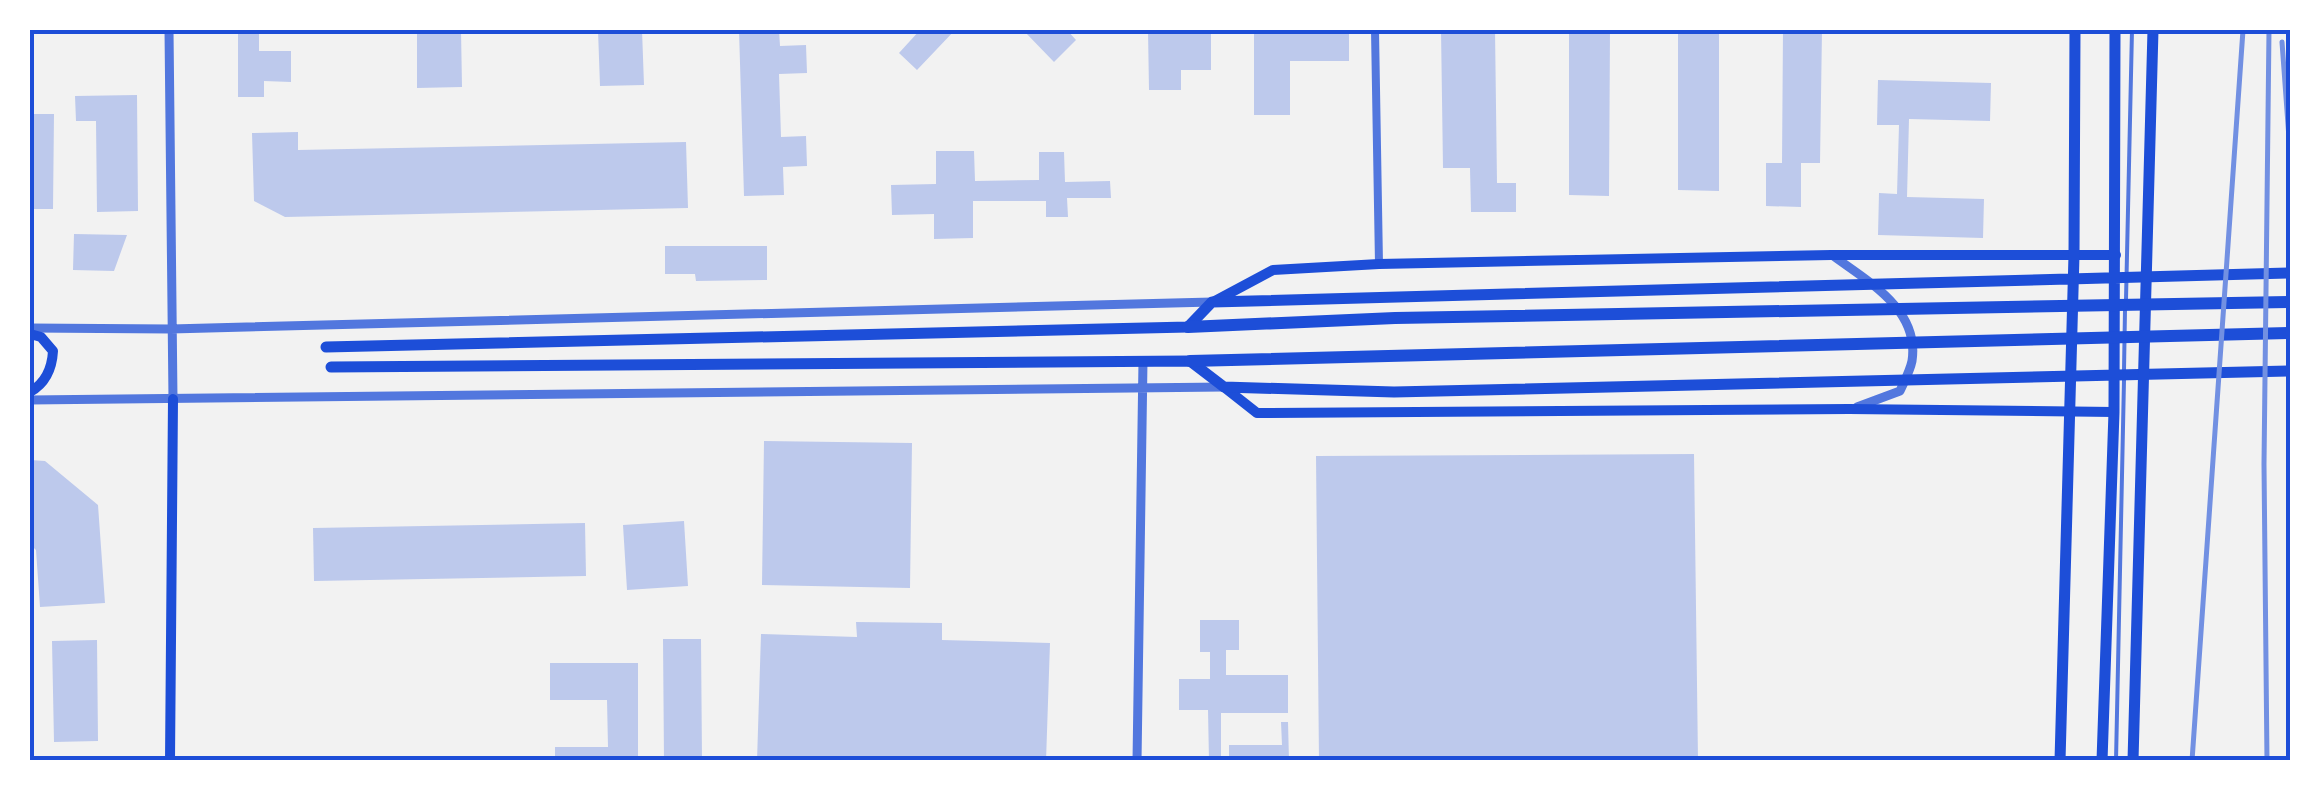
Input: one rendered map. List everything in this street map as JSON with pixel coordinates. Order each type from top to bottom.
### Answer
[{"type":"highway","points":[[1188,327],[1395,318],[2290,302]]},
{"type":"highway","points":[[1190,361],[2290,334]]},
{"type":"main road","points":[[2060,761],[2071,411],[2075,30]]},
{"type":"main road","points":[[2102,761],[2114,412],[2115,30]]},
{"type":"main road","points":[[2133,761],[2152,30]]},
{"type":"main road","points":[[326,346],[1188,327],[1212,302],[1272,270],[1380,264],[1831,255],[2116,255]]},
{"type":"main road","points":[[1212,302],[2290,274]]},
{"type":"main road","points":[[30,331],[53,351],[53,365],[40,386],[30,392]]},
{"type":"main road","points":[[331,367],[1190,361],[1257,413],[2114,412]]},
{"type":"main road","points":[[1224,388],[1394,392],[2290,372]]},
{"type":"main road","points":[[170,761],[173,399]]},
{"type":"street","points":[[168,30],[173,399]]},
{"type":"street","points":[[1374,30],[1380,264]]},
{"type":"street","points":[[1831,255],[1892,298],[1909,329],[1912,361],[1900,390],[1849,410]]},
{"type":"street","points":[[30,331],[1212,302]]},
{"type":"street","points":[[1138,761],[1143,362]]},
{"type":"street","points":[[30,400],[1224,388]]},
{"type":"lane","points":[[2116,761],[2132,30]]},
{"type":"building","points":[[238,30],[259,30],[259,51],[291,51],[291,82],[264,81],[264,97],[238,97]]},
{"type":"building","points":[[417,30],[461,30],[462,87],[417,88]]},
{"type":"building","points":[[598,30],[642,30],[644,85],[600,86]]},
{"type":"building","points":[[739,30],[779,30],[780,46],[806,45],[807,73],[779,74],[781,137],[806,136],[807,166],[783,167],[784,195],[744,196]]},
{"type":"building","points":[[920,30],[955,30],[917,70],[899,53]]},
{"type":"building","points":[[1023,30],[1067,30],[1076,40],[1054,62]]},
{"type":"building","points":[[1148,30],[1211,30],[1211,70],[1181,70],[1181,90],[1149,90]]},
{"type":"building","points":[[1254,30],[1349,30],[1349,61],[1290,61],[1290,115],[1254,115]]},
{"type":"building","points":[[1441,30],[1495,30],[1497,183],[1516,183],[1516,212],[1471,212],[1470,168],[1443,168]]},
{"type":"building","points":[[1569,30],[1610,30],[1609,196],[1569,195]]},
{"type":"building","points":[[1678,30],[1719,30],[1719,191],[1678,190]]},
{"type":"building","points":[[1783,30],[1822,30],[1820,163],[1801,163],[1801,207],[1766,206],[1766,163],[1782,163]]},
{"type":"building","points":[[1878,80],[1991,83],[1990,121],[1909,119],[1907,197],[1984,199],[1983,238],[1878,235],[1879,193],[1897,194],[1899,125],[1877,125]]},
{"type":"building","points":[[137,95],[138,211],[97,212],[96,121],[76,121],[75,96]]},
{"type":"building","points":[[30,114],[54,114],[53,209],[30,209]]},
{"type":"building","points":[[298,132],[298,150],[686,142],[688,208],[285,217],[254,201],[252,133]]},
{"type":"building","points":[[936,151],[974,151],[975,181],[1039,180],[1039,152],[1064,152],[1065,182],[1110,181],[1111,198],[1067,198],[1068,217],[1046,217],[1046,201],[973,201],[973,238],[934,239],[934,214],[892,215],[891,185],[936,184]]},
{"type":"building","points":[[74,234],[127,235],[114,271],[73,270]]},
{"type":"building","points":[[665,246],[767,246],[767,280],[696,281],[695,274],[665,274]]},
{"type":"building","points":[[764,441],[912,443],[910,588],[762,585]]},
{"type":"building","points":[[1694,454],[1698,761],[1319,761],[1316,456]]},
{"type":"building","points":[[30,460],[45,461],[98,505],[105,603],[40,607],[36,550],[30,544]]},
{"type":"building","points":[[684,521],[688,586],[627,590],[623,525]]},
{"type":"building","points":[[585,523],[586,576],[314,581],[313,528]]},
{"type":"building","points":[[1200,620],[1239,620],[1239,650],[1226,650],[1226,675],[1288,675],[1288,713],[1221,713],[1221,761],[1209,761],[1208,710],[1179,710],[1179,679],[1210,679],[1210,652],[1200,652]]},
{"type":"building","points":[[856,622],[942,623],[942,640],[1050,643],[1046,761],[757,761],[761,634],[857,637]]},
{"type":"building","points":[[663,639],[701,639],[702,761],[664,761]]},
{"type":"building","points":[[97,640],[98,741],[54,742],[52,641]]},
{"type":"building","points":[[550,663],[638,663],[638,761],[555,761],[555,747],[608,747],[607,700],[550,700]]},
{"type":"building","points":[[1281,722],[1288,722],[1289,761],[1229,761],[1229,745],[1282,745]]},
{"type":"railway","points":[[2192,761],[2243,30]]},
{"type":"railway","points":[[2267,761],[2264,464],[2269,30]]},
{"type":"railway","points":[[2282,42],[2290,152]]}]
